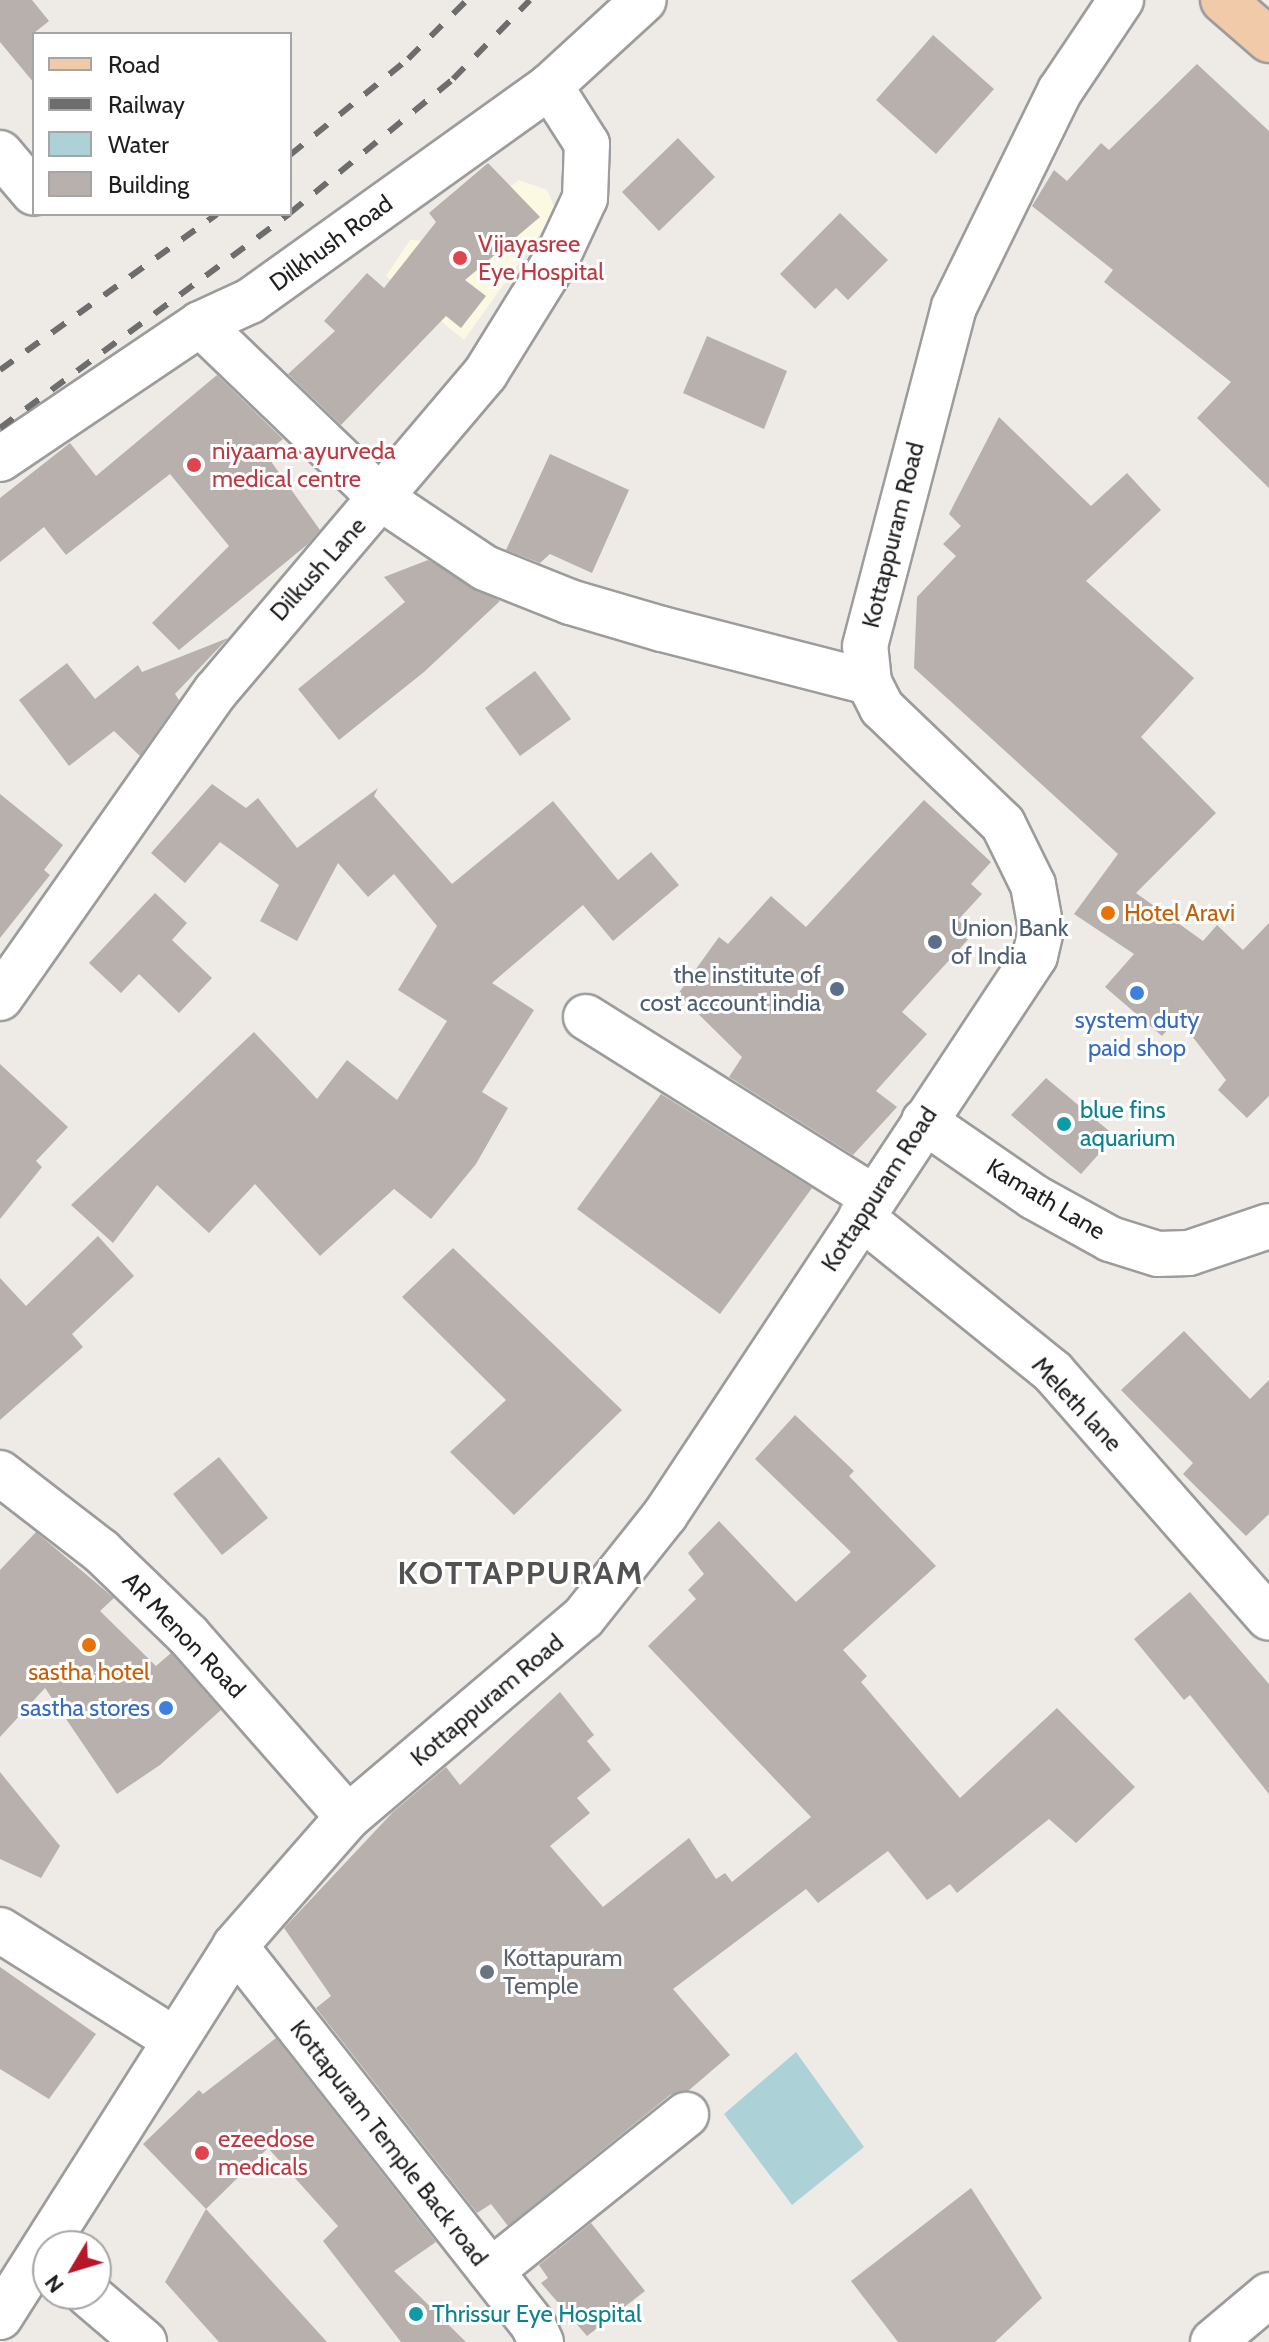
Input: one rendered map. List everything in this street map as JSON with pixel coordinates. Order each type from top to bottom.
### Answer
[{"type":"main road","points":[[1223,0],[1269,40]]},
{"type":"street","name":"Dilkhush Road","points":[[0,459],[200,324],[250,301],[550,86],[644,0]]},
{"type":"street","name":"Kottappuram Road","points":[[61,2230],[172,2038],[235,1946],[348,1817],[583,1618],[665,1515],[1035,956],[1041,929],[1033,885],[1003,824],[882,708],[869,682],[865,646],[870,612],[954,307],[1060,91],[1121,0]]},
{"type":"street","name":"Dilkush Lane","points":[[0,998],[216,691],[485,374],[557,258],[585,198],[587,144],[550,86]]},
{"type":"street","points":[[0,153],[32,191]]},
{"type":"street","points":[[200,324],[382,499],[485,568],[570,602],[869,682]]},
{"type":"street","name":"Meleth lane","points":[[586,1017],[867,1207],[1053,1372],[1269,1618]]},
{"type":"street","name":"Kamath Lane","points":[[924,1121],[1034,1197],[1110,1239],[1158,1254],[1189,1253],[1269,1226]]},
{"type":"street","name":"AR Menon Road","points":[[0,1473],[101,1551],[188,1635],[348,1817]]},
{"type":"street","points":[[0,1930],[172,2038]]},
{"type":"street","name":"Kottapuram Temple Back road","points":[[235,1946],[491,2271],[541,2342]]},
{"type":"street","points":[[491,2271],[686,2115]]},
{"type":"street","name":"Kottappuram Road","points":[[0,2317],[32,2274]]},
{"type":"street","points":[[1213,2342],[1269,2295]]},
{"type":"street","points":[[107,2310],[144,2342]]},
{"type":"shaded area","name":"Vijayasree Eye Hospital","points":[[519,180],[547,190],[556,211],[464,340],[386,276],[410,240],[441,242]]},
{"type":"water","points":[[796,2052],[864,2147],[792,2205],[724,2114]]},
{"type":"building","points":[[0,0],[32,0],[49,21],[32,32],[32,81],[0,42]]},
{"type":"building","points":[[933,35],[994,89],[936,154],[876,100]]},
{"type":"building","points":[[1197,64],[1269,131],[1269,488],[1197,418],[1231,382],[1104,282],[1113,270],[1032,206],[1054,170],[1067,181],[1101,143],[1109,150]]},
{"type":"building","points":[[678,138],[715,177],[659,231],[622,192]]},
{"type":"building","points":[[488,163],[540,217],[465,280],[486,296],[461,328],[446,316],[341,425],[288,374],[335,331],[324,321],[367,273],[384,288],[436,222],[429,213]]},
{"type":"building","points":[[840,213],[888,260],[848,300],[836,288],[815,309],[780,274]]},
{"type":"building","points":[[707,336],[787,371],[764,429],[683,393]]},
{"type":"building","points":[[217,375],[283,439],[265,453],[320,530],[308,544],[179,650],[152,623],[229,546],[170,474],[66,555],[44,527],[0,562],[0,498],[70,443],[96,476]]},
{"type":"building","points":[[999,417],[1091,506],[1127,473],[1161,510],[1086,581],[1194,678],[1141,737],[1216,813],[1136,893],[1203,941],[1217,925],[1243,950],[1269,923],[1269,1096],[1247,1118],[1218,1090],[1226,1080],[1178,1018],[1162,1036],[1105,987],[1134,954],[1074,914],[1118,854],[914,668],[917,597],[956,556],[943,544],[961,526],[949,514]]},
{"type":"building","points":[[550,454],[629,490],[592,573],[550,554],[540,563],[506,550]]},
{"type":"building","points":[[428,560],[500,601],[424,672],[339,740],[298,689],[405,602],[384,577]]},
{"type":"building","points":[[228,638],[175,694],[179,700],[140,756],[114,731],[69,766],[19,700],[67,663],[95,699],[138,665],[142,672]]},
{"type":"building","points":[[535,671],[571,719],[520,756],[485,708]]},
{"type":"building","points":[[212,784],[246,808],[258,798],[297,848],[378,788],[374,796],[452,884],[553,801],[618,880],[651,852],[679,885],[613,941],[583,905],[492,983],[534,1010],[482,1092],[508,1108],[476,1164],[431,1219],[394,1189],[320,1256],[255,1184],[209,1233],[157,1185],[113,1243],[71,1205],[254,1032],[317,1099],[347,1060],[397,1100],[447,1021],[398,990],[437,926],[394,874],[368,897],[338,863],[297,941],[260,921],[279,885],[220,842],[185,883],[151,853]]},
{"type":"building","points":[[0,794],[63,845],[44,870],[50,875],[0,938]]},
{"type":"building","points":[[924,800],[991,862],[971,884],[982,894],[958,920],[973,934],[902,1012],[927,1034],[876,1091],[897,1107],[853,1155],[729,1077],[742,1057],[678,994],[719,937],[728,944],[771,896],[806,927]]},
{"type":"building","points":[[155,893],[187,923],[172,940],[212,978],[179,1013],[139,974],[121,993],[89,963]]},
{"type":"building","points":[[0,1064],[68,1127],[36,1161],[42,1167],[0,1219]]},
{"type":"building","points":[[1046,1078],[1115,1136],[1081,1174],[1011,1115]]},
{"type":"building","points":[[661,1094],[812,1188],[720,1314],[577,1209]]},
{"type":"building","points":[[98,1236],[134,1276],[72,1334],[83,1347],[0,1420],[0,1278],[26,1306]]},
{"type":"building","points":[[453,1248],[622,1410],[514,1515],[450,1452],[506,1400],[402,1297]]},
{"type":"building","points":[[1184,1331],[1250,1399],[1269,1380],[1269,1514],[1246,1536],[1183,1474],[1193,1463],[1121,1390]]},
{"type":"building","points":[[795,1415],[854,1471],[849,1476],[936,1566],[843,1650],[867,1676],[861,1682],[960,1798],[1057,1708],[1135,1787],[1076,1843],[1049,1819],[957,1893],[950,1884],[927,1900],[888,1851],[818,1903],[806,1889],[673,1989],[730,2055],[688,2091],[670,2095],[508,2226],[491,2204],[477,2213],[316,2008],[331,1996],[284,1928],[393,1812],[446,1767],[460,1785],[560,1692],[594,1735],[587,1741],[611,1770],[577,1798],[590,1813],[550,1846],[603,1907],[689,1838],[716,1879],[725,1873],[732,1882],[811,1817],[648,1646],[696,1599],[688,1590],[704,1574],[688,1553],[719,1521],[796,1602],[851,1552],[755,1459]]},
{"type":"building","points":[[219,1457],[268,1518],[222,1555],[173,1494]]},
{"type":"building","points":[[36,1532],[114,1598],[100,1611],[156,1666],[171,1653],[221,1710],[160,1765],[117,1794],[45,1688],[0,1737],[0,1570]]},
{"type":"building","points":[[1190,1592],[1269,1684],[1269,1794],[1190,1695],[1184,1700],[1134,1639]]},
{"type":"building","points":[[0,1772],[60,1846],[41,1878],[0,1859]]},
{"type":"building","points":[[0,1967],[96,2034],[49,2099],[0,2069]]},
{"type":"building","points":[[276,2038],[436,2242],[394,2271],[466,2342],[401,2342],[323,2241],[338,2226],[268,2148],[206,2209],[143,2144],[199,2090],[203,2094]]},
{"type":"building","points":[[971,2188],[1042,2298],[995,2342],[898,2342],[851,2281]]},
{"type":"building","points":[[206,2209],[327,2342],[219,2342],[165,2282]]},
{"type":"building","points":[[591,2223],[645,2291],[587,2336],[541,2283],[548,2278],[539,2265]]},
{"type":"railway","points":[[292,153],[408,59],[467,0]]},
{"type":"railway","points":[[292,211],[453,79],[530,0]]},
{"type":"railway","points":[[0,370],[214,216]]},
{"type":"railway","points":[[0,428],[286,216]]},
{"type":"place","name":"Vijayasree Eye Hospital","points":[[460,258]]},
{"type":"place","name":"niyaama ayurveda medical centre","points":[[194,465]]},
{"type":"place","name":"Hotel Aravi","points":[[1108,913]]},
{"type":"place","name":"Union Bank of India","points":[[935,942]]},
{"type":"place","name":"the institute of cost account india","points":[[837,989]]},
{"type":"place","name":"system duty paid shop","points":[[1137,993]]},
{"type":"place","name":"blue fins aquarium","points":[[1064,1124]]},
{"type":"place","name":"sastha hotel","points":[[89,1645]]},
{"type":"place","name":"sastha stores","points":[[166,1708]]},
{"type":"place","name":"Kottapuram Temple","points":[[487,1972]]},
{"type":"place","name":"ezeedose medicals","points":[[202,2153]]},
{"type":"place","name":"Thrissur Eye Hospital","points":[[416,2314]]},
{"type":"district","name":"KOTTAPPURAM","points":[[521,1573]]}]
